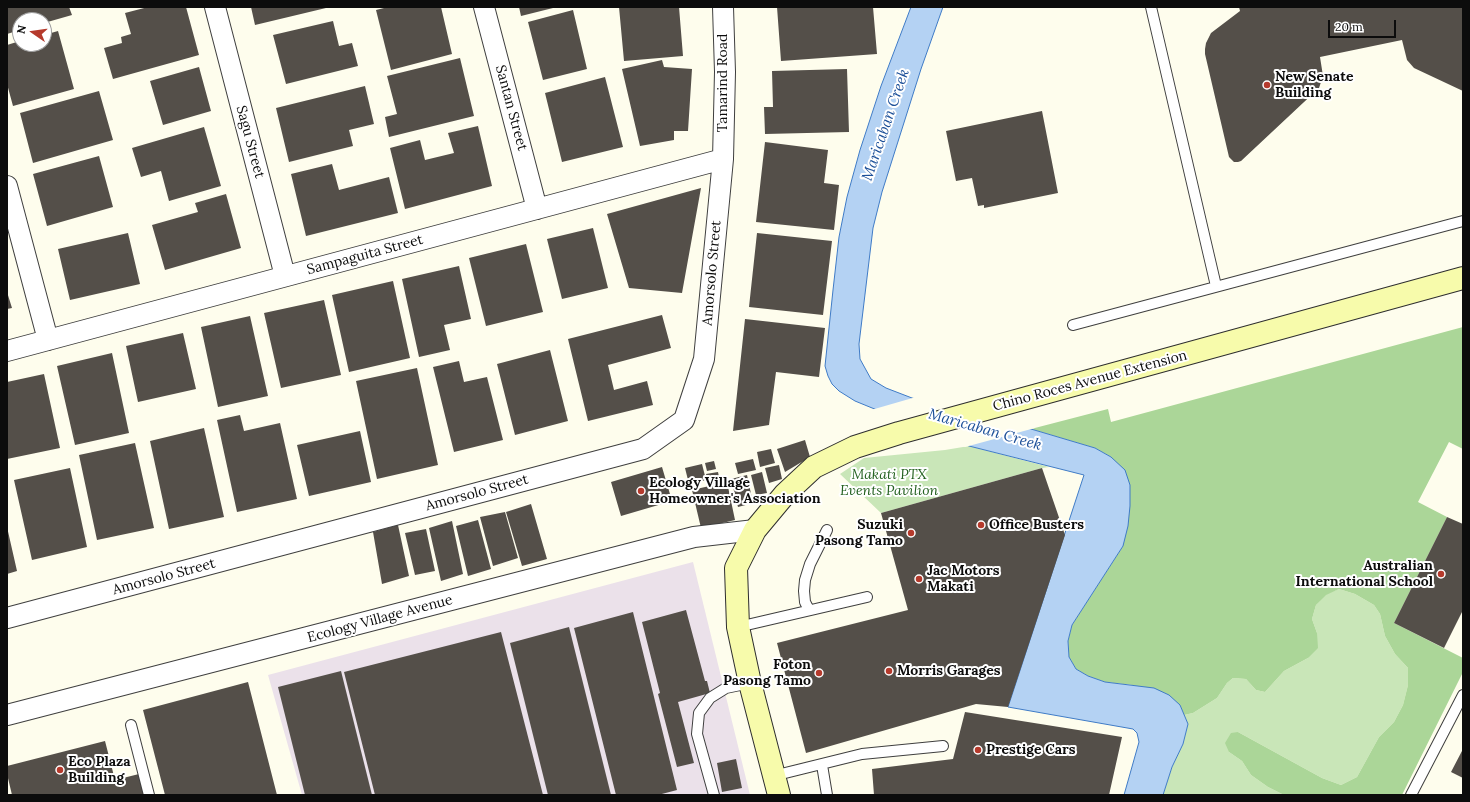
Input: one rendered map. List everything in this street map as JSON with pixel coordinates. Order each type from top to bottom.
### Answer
[{"type":"main road","name":"Chino Roces Avenue Extension","points":[[776,785],[750,683],[738,627],[736,568],[755,530],[785,494],[814,468],[855,447],[899,433],[1463,278]]},
{"type":"street","name":"Sagu Street","points":[[215,7],[285,276]]},
{"type":"street","name":"Santan Street","points":[[484,7],[537,209]]},
{"type":"street","name":"Tamarind Road","points":[[723,7],[725,72],[723,159]]},
{"type":"street","name":"Sampaguita Street","points":[[7,351],[723,159]]},
{"type":"street","name":"Amorsolo Street","points":[[7,618],[642,449],[684,420],[704,359],[723,159]]},
{"type":"street","points":[[7,186],[48,340]]},
{"type":"street","name":"Ecology Village Avenue","points":[[7,715],[694,537],[755,530]]},
{"type":"lane","points":[[1151,7],[1216,286]]},
{"type":"lane","points":[[1073,325],[1463,221]]},
{"type":"lane","points":[[809,610],[805,602],[805,580],[810,564],[827,530]]},
{"type":"lane","points":[[738,627],[867,597]]},
{"type":"lane","points":[[714,795],[697,734],[699,714],[710,698],[726,688],[750,683]]},
{"type":"lane","points":[[1411,795],[1463,696]]},
{"type":"lane","points":[[131,725],[149,795]]},
{"type":"lane","points":[[776,785],[822,764],[862,754],[943,746]]},
{"type":"lane","points":[[822,764],[827,795]]},
{"type":"shaded area","points":[[693,562],[750,795],[302,795],[268,675]]},
{"type":"green space","points":[[1463,327],[1463,449],[1449,442],[1418,502],[1447,517],[1394,623],[1463,658],[1463,672],[1402,795],[1284,795],[1268,787],[1251,775],[1242,761],[1229,752],[1225,743],[1231,733],[1238,732],[1322,778],[1341,785],[1357,777],[1379,737],[1394,722],[1403,705],[1408,685],[1408,668],[1395,654],[1385,636],[1380,614],[1374,605],[1355,594],[1339,589],[1326,595],[1316,605],[1312,619],[1317,633],[1318,648],[1308,658],[1284,671],[1265,692],[1256,690],[1246,679],[1233,678],[1227,683],[1217,698],[1193,713],[1184,715],[1180,705],[1132,685],[1105,682],[1088,676],[1076,669],[1069,657],[1068,641],[1072,625],[1123,546],[1111,457],[1095,448],[1031,429],[1108,409],[1111,422]]},
{"type":"green space","name":"Makati PTX Events Pavilion","points":[[969,446],[1049,467],[881,513],[840,474],[864,458],[945,450]]},
{"type":"green space","points":[[1339,589],[1355,594],[1374,605],[1380,614],[1385,636],[1395,654],[1408,668],[1408,685],[1403,705],[1394,722],[1379,737],[1357,777],[1341,785],[1322,778],[1238,732],[1229,752],[1242,761],[1251,775],[1268,787],[1284,795],[1163,795],[1172,767],[1183,744],[1188,724],[1184,715],[1193,713],[1217,698],[1227,683],[1233,678],[1246,679],[1256,690],[1265,692],[1284,671],[1308,658],[1317,633],[1312,619],[1316,605],[1326,594]]},
{"type":"water","name":"Maricaban Creek","points":[[911,7],[943,7],[921,69],[882,192],[873,228],[859,344],[860,359],[871,379],[886,388],[912,398],[1031,429],[1095,448],[1111,457],[1125,470],[1130,485],[1130,506],[1128,526],[1123,546],[1072,625],[1068,641],[1069,657],[1076,669],[1088,676],[1105,682],[1154,688],[1169,695],[1180,705],[1188,724],[1183,744],[1172,767],[1163,795],[1124,795],[1139,742],[1137,733],[1133,729],[1008,707],[1084,475],[969,446],[855,401],[839,391],[832,384],[828,376],[825,366],[833,290],[839,237],[847,197],[860,150],[881,86]]},
{"type":"pier","points":[[916,397],[1035,428],[965,447],[931,435],[871,410]]},
{"type":"building","points":[[7,7],[69,7],[72,15],[52,21],[52,12],[12,12],[12,32],[7,34]]},
{"type":"building","points":[[148,7],[186,7],[199,55],[113,79],[104,48],[122,43],[121,37],[131,34],[125,13]]},
{"type":"building","points":[[251,7],[326,7],[326,8],[255,25]]},
{"type":"building","points":[[388,7],[441,7],[452,54],[391,70],[376,10]]},
{"type":"building","points":[[519,7],[553,7],[553,8],[521,16]]},
{"type":"building","points":[[619,7],[679,7],[683,56],[624,61]]},
{"type":"building","points":[[777,7],[873,7],[877,54],[781,61]]},
{"type":"building","name":"New Senate Building","points":[[1239,7],[1463,7],[1463,91],[1414,68],[1407,60],[1402,40],[1320,57],[1323,76],[1319,88],[1241,161],[1234,162],[1229,157],[1205,49],[1211,33],[1240,11]]},
{"type":"building","points":[[573,10],[587,69],[543,80],[528,22]]},
{"type":"building","points":[[333,21],[339,46],[352,43],[358,66],[286,84],[273,35]]},
{"type":"building","points":[[58,31],[74,89],[13,106],[7,84],[7,45],[12,43],[12,52],[52,52],[52,33]]},
{"type":"building","points":[[460,58],[474,116],[389,137],[385,117],[397,114],[387,76]]},
{"type":"building","points":[[662,60],[664,67],[692,69],[688,131],[674,131],[674,140],[640,146],[622,69]]},
{"type":"building","points":[[199,67],[211,111],[163,125],[150,81]]},
{"type":"building","points":[[847,69],[849,132],[765,134],[764,107],[773,107],[772,71]]},
{"type":"building","points":[[605,77],[623,147],[562,162],[545,93]]},
{"type":"building","points":[[365,86],[374,124],[349,130],[353,146],[289,162],[276,108]]},
{"type":"building","points":[[99,91],[113,140],[33,163],[20,113]]},
{"type":"building","points":[[1042,111],[1058,193],[984,208],[984,205],[978,206],[972,178],[956,181],[946,131]]},
{"type":"building","points":[[478,126],[492,186],[405,209],[390,148],[420,140],[425,160],[454,153],[448,133]]},
{"type":"building","points":[[204,127],[221,186],[169,201],[161,171],[141,177],[132,148]]},
{"type":"building","points":[[765,142],[828,150],[824,183],[839,185],[834,230],[756,222]]},
{"type":"building","points":[[99,156],[113,207],[47,226],[33,174]]},
{"type":"building","points":[[332,164],[339,190],[389,177],[398,213],[306,236],[291,174]]},
{"type":"building","points":[[701,188],[682,293],[629,288],[607,214]]},
{"type":"building","points":[[226,194],[241,248],[165,270],[152,225],[198,212],[195,203]]},
{"type":"building","points":[[593,228],[608,288],[562,299],[547,239]]},
{"type":"building","points":[[128,233],[140,284],[70,300],[58,249]]},
{"type":"building","points":[[757,233],[832,241],[823,315],[749,307]]},
{"type":"building","points":[[526,244],[543,312],[486,326],[469,258]]},
{"type":"building","points":[[459,266],[471,319],[444,325],[450,350],[419,357],[402,279]]},
{"type":"building","points":[[393,281],[410,358],[349,372],[332,295]]},
{"type":"building","points":[[7,292],[12,308],[7,309]]},
{"type":"building","points":[[324,300],[341,375],[281,388],[264,313]]},
{"type":"building","points":[[662,315],[671,348],[608,365],[614,390],[647,381],[653,405],[588,421],[568,339]]},
{"type":"building","points":[[250,316],[268,396],[218,407],[201,327]]},
{"type":"building","points":[[745,319],[825,328],[819,377],[776,372],[769,425],[733,431]]},
{"type":"building","points":[[183,333],[196,389],[138,402],[126,346]]},
{"type":"building","points":[[550,350],[568,421],[515,435],[497,364]]},
{"type":"building","points":[[112,353],[129,433],[75,445],[57,366]]},
{"type":"building","points":[[459,361],[464,382],[487,377],[503,440],[454,452],[433,367]]},
{"type":"building","points":[[417,368],[438,465],[377,479],[356,381]]},
{"type":"building","points":[[44,374],[60,448],[7,459],[7,382]]},
{"type":"building","points":[[240,415],[244,431],[280,423],[297,499],[237,512],[217,420]]},
{"type":"building","points":[[204,428],[224,517],[169,529],[150,441]]},
{"type":"building","points":[[360,431],[371,482],[309,496],[297,445]]},
{"type":"building","points":[[805,440],[810,457],[785,472],[777,449]]},
{"type":"building","points":[[135,443],[154,528],[97,540],[79,455]]},
{"type":"building","points":[[771,449],[775,463],[760,467],[757,452]]},
{"type":"building","points":[[753,459],[756,470],[738,474],[735,463]]},
{"type":"building","points":[[714,461],[716,469],[707,471],[705,463]]},
{"type":"building","points":[[702,464],[706,480],[689,484],[685,468]]},
{"type":"building","points":[[779,465],[782,479],[769,483],[765,468]]},
{"type":"building","name":"Ecology Village Homeowner's Association","points":[[662,467],[672,501],[621,516],[611,482]]},
{"type":"building","points":[[70,468],[87,547],[32,560],[14,480]]},
{"type":"building","points":[[1042,468],[1065,535],[1008,707],[976,704],[806,753],[777,643],[908,610],[881,513]]},
{"type":"building","points":[[718,472],[720,482],[709,485],[706,474]]},
{"type":"building","points":[[762,472],[767,493],[756,495],[751,475]]},
{"type":"building","points":[[747,475],[753,503],[738,507],[731,479]]},
{"type":"building","points":[[727,482],[735,520],[701,528],[692,490]]},
{"type":"building","points":[[531,504],[547,559],[522,566],[506,512]]},
{"type":"building","points":[[505,512],[518,558],[493,566],[480,517]]},
{"type":"building","name":"Australian International School","points":[[1447,517],[1463,524],[1463,610],[1444,648],[1394,623]]},
{"type":"building","points":[[478,520],[491,569],[468,576],[456,526]]},
{"type":"building","points":[[452,521],[463,574],[441,581],[429,528]]},
{"type":"building","points":[[398,525],[409,576],[382,584],[373,532]]},
{"type":"building","points":[[7,527],[17,571],[7,574]]},
{"type":"building","points":[[426,529],[435,571],[415,575],[405,533]]},
{"type":"building","points":[[686,610],[705,681],[707,681],[710,693],[678,702],[694,763],[677,767],[658,694],[660,693],[642,622]]},
{"type":"building","points":[[633,612],[677,790],[658,795],[616,795],[574,628]]},
{"type":"building","points":[[569,627],[611,795],[548,795],[510,643]]},
{"type":"building","points":[[501,632],[543,795],[375,795],[344,672]]},
{"type":"building","points":[[341,671],[372,795],[305,795],[278,687]]},
{"type":"building","points":[[248,682],[277,795],[165,795],[143,710]]},
{"type":"building","points":[[965,712],[1122,737],[1109,795],[874,795],[872,769],[953,759]]},
{"type":"building","name":"Eco Plaza Building","points":[[105,741],[115,780],[139,774],[144,795],[12,795],[7,774],[7,766]]},
{"type":"building","points":[[1463,749],[1463,778],[1451,772]]},
{"type":"building","points":[[736,759],[742,788],[722,792],[717,763]]},
{"type":"place","name":"New Senate Building","points":[[1267,85]]},
{"type":"place","name":"Ecology Village Homeowner's Association","points":[[641,491]]},
{"type":"place","name":"Office Busters","points":[[981,525]]},
{"type":"place","name":"Suzuki Pasong Tamo","points":[[911,533]]},
{"type":"place","name":"Australian International School","points":[[1441,574]]},
{"type":"place","name":"Jac Motors Makati","points":[[919,579]]},
{"type":"place","name":"Morris Garages","points":[[889,671]]},
{"type":"place","name":"Foton Pasong Tamo","points":[[819,673]]},
{"type":"place","name":"Prestige Cars","points":[[978,750]]},
{"type":"place","name":"Eco Plaza Building","points":[[60,770]]}]
